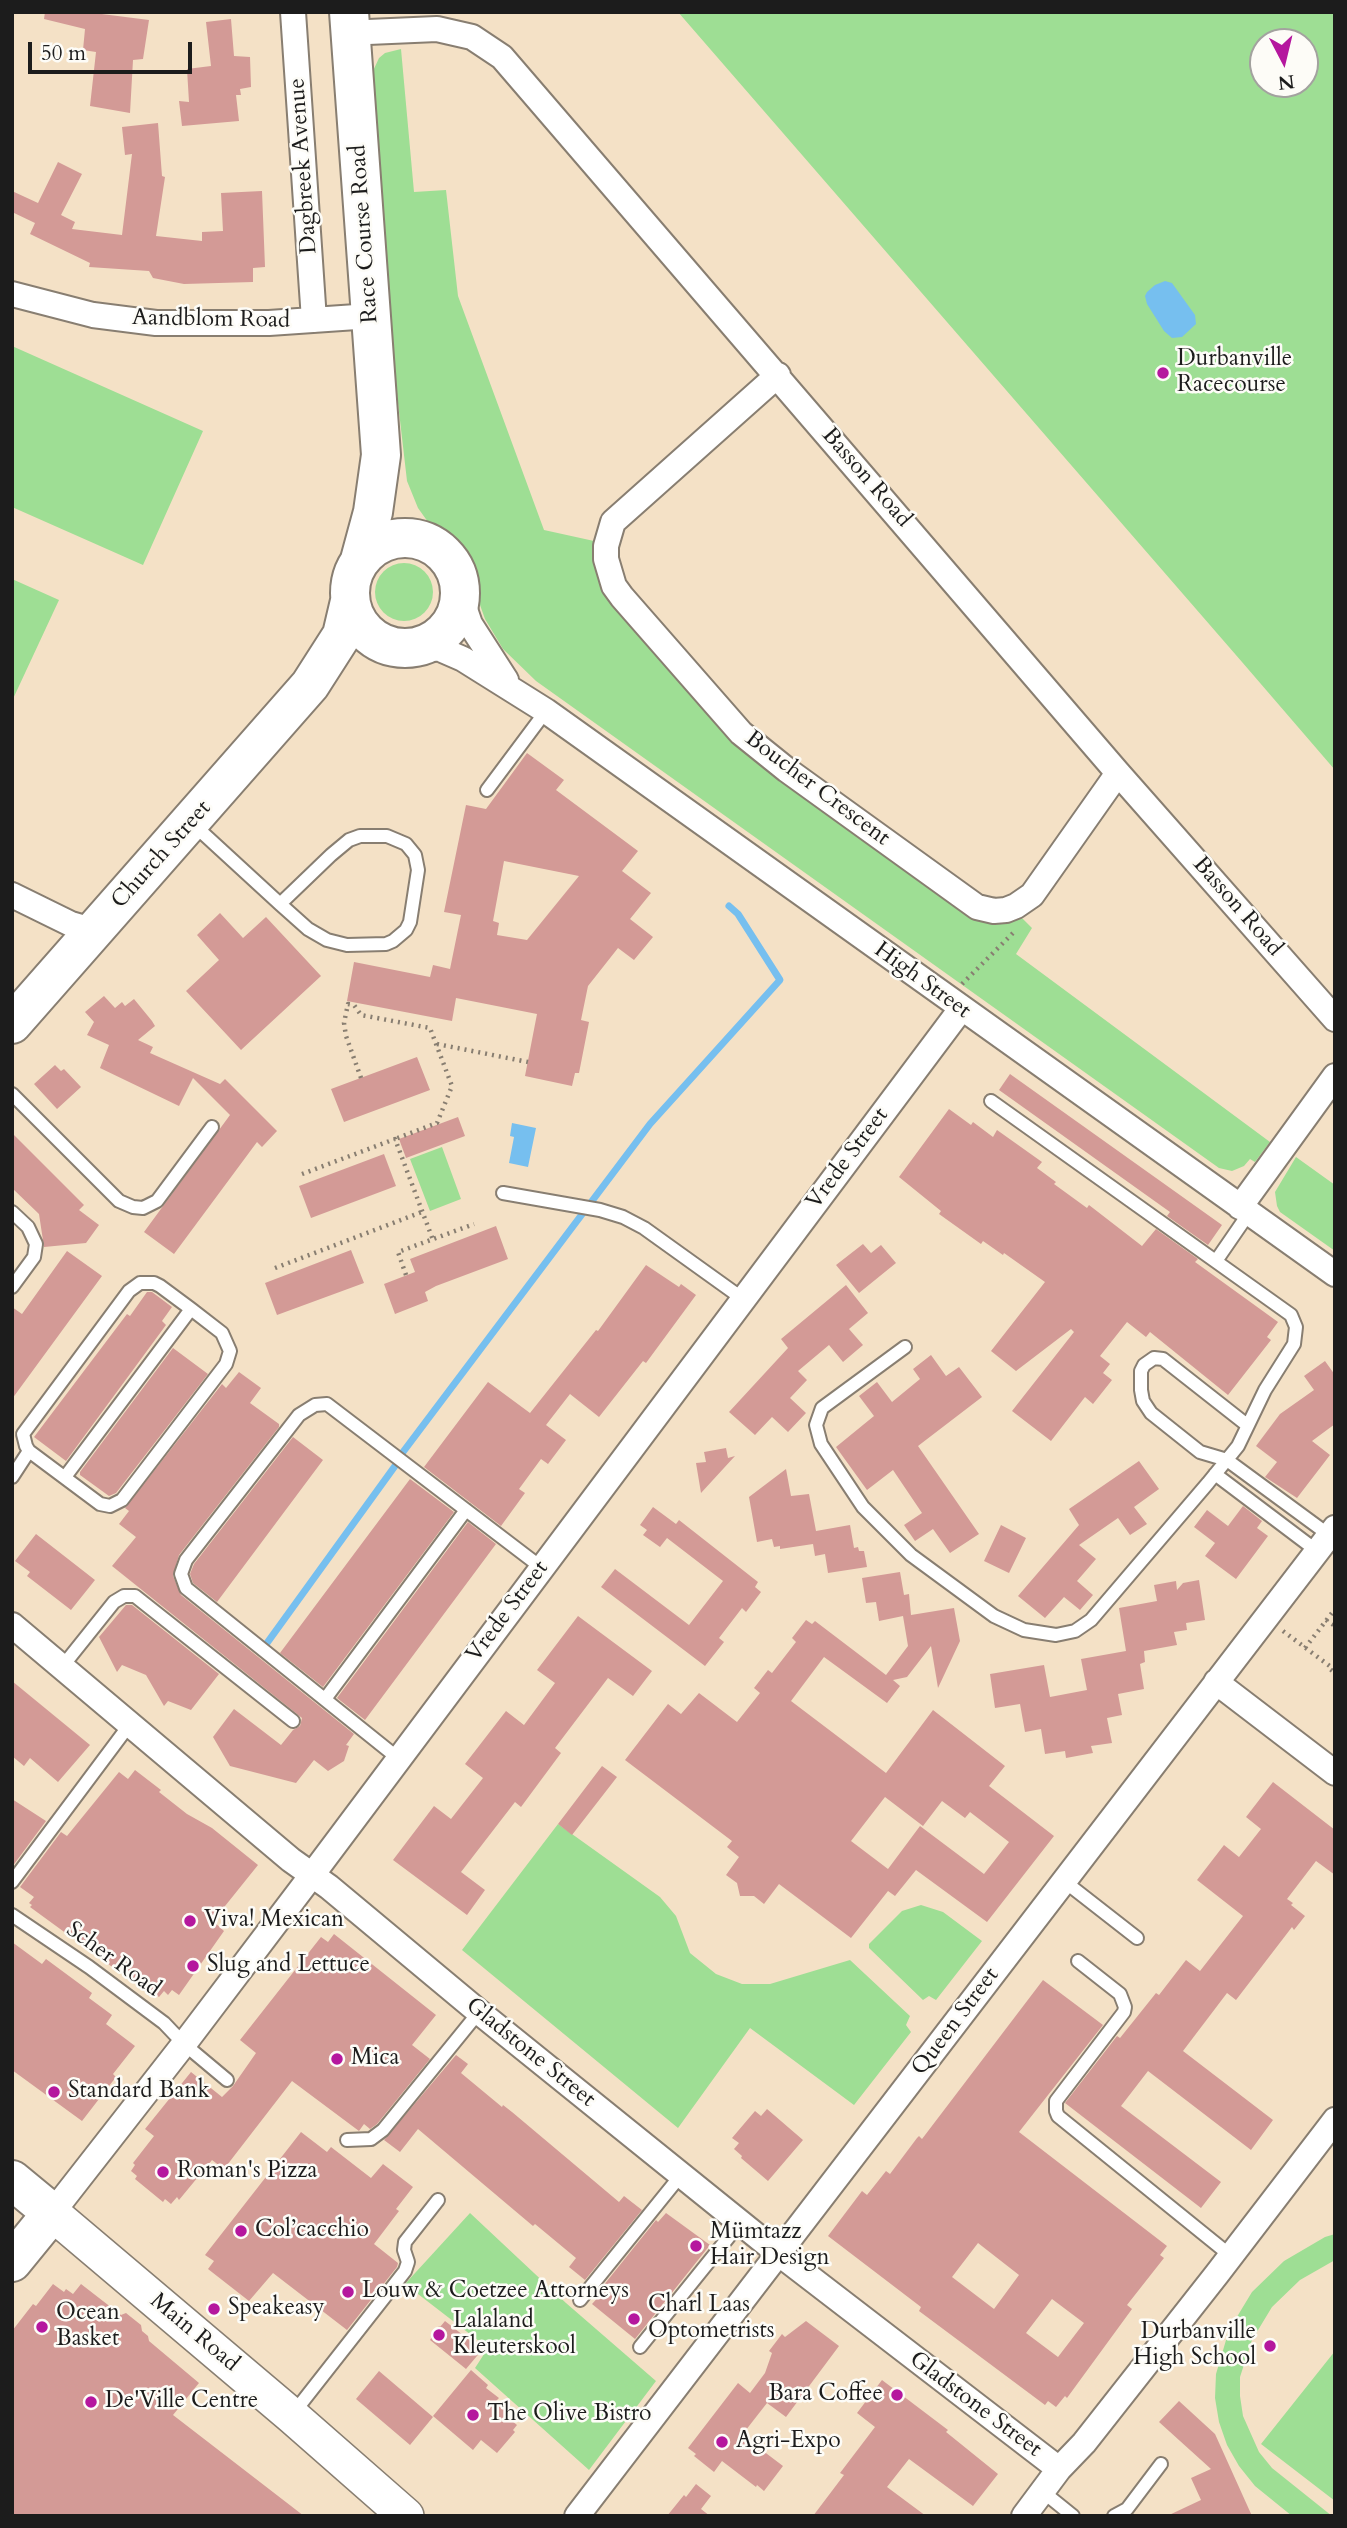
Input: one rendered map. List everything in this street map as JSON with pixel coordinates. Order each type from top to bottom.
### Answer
[{"type":"main road","name":"Race Course Road","points":[[350,24],[382,455],[373,512],[360,560],[351,580],[350,601]]},
{"type":"main road","name":"Race Course Road","points":[[382,455],[402,511],[416,538]]},
{"type":"main road","points":[[350,601],[355,618],[364,631],[377,641],[406,647],[435,640],[448,629],[457,614],[461,597],[459,577],[450,560],[437,547],[416,538],[400,538],[383,542],[360,560]]},
{"type":"main road","name":"Church Street","points":[[12,1024],[310,685],[342,635],[350,601]]},
{"type":"main road","name":"Church Street","points":[[310,685],[406,647]]},
{"type":"main road","name":"Main Road","points":[[12,2180],[292,2416],[406,2516]]},
{"type":"main road","points":[[12,2262],[52,2213]]},
{"type":"street","name":"Dagbreek Avenue","points":[[293,12],[314,320]]},
{"type":"street","name":"Basson Road","points":[[350,24],[446,30],[472,37],[502,57],[778,375],[1118,774],[1335,1019]]},
{"type":"street","name":"Aandblom Road","points":[[12,294],[93,315],[156,323],[231,324],[371,316]]},
{"type":"street","name":"Boucher Crescent","points":[[778,375],[613,522],[606,546],[606,559],[614,586],[741,733],[787,770],[969,903],[994,911],[1006,910],[1026,901]]},
{"type":"street","name":"High Street","points":[[461,597],[470,624],[510,687]]},
{"type":"street","name":"High Street","points":[[406,647],[450,652],[546,711],[960,998],[1335,1274]]},
{"type":"street","points":[[1026,901],[1118,774]]},
{"type":"street","points":[[12,895],[71,924],[95,931]]},
{"type":"street","name":"Vrede Street","points":[[52,2213],[184,2044],[542,1568],[743,1299],[960,998]]},
{"type":"street","points":[[1245,1210],[1335,1076]]},
{"type":"street","name":"Queen Street","points":[[577,2516],[1327,1538]]},
{"type":"street","name":"Gladstone Street","points":[[15,1632],[62,1667],[290,1860],[312,1875],[740,2223],[1059,2469]]},
{"type":"street","points":[[1216,1682],[1335,1773]]},
{"type":"street","points":[[1024,2516],[1231,2256],[1335,2120]]},
{"type":"lane","points":[[487,790],[546,711]]},
{"type":"lane","points":[[191,822],[280,904],[308,929],[327,940],[358,946],[386,944],[400,936],[410,922],[418,870],[415,855],[406,844],[387,836],[360,836],[349,840],[331,855],[280,904]]},
{"type":"lane","points":[[12,1094],[119,1201],[132,1207],[144,1208],[157,1200],[212,1127]]},
{"type":"lane","points":[[905,1347],[822,1408],[818,1416],[817,1435],[848,1488],[886,1532],[911,1555],[994,1616],[1024,1630],[1056,1635],[1082,1627],[1227,1460],[1238,1446],[1265,1390],[1290,1353],[1296,1327],[1291,1315],[991,1101]]},
{"type":"lane","points":[[503,1193],[600,1210],[644,1228],[743,1299]]},
{"type":"lane","points":[[1216,1261],[1245,1210]]},
{"type":"lane","points":[[12,1212],[28,1227],[36,1244],[34,1257],[12,1287]]},
{"type":"lane","points":[[140,1283],[153,1283],[222,1333],[229,1345],[229,1358],[119,1504],[100,1504],[30,1451],[23,1440],[25,1429],[134,1287],[140,1283]]},
{"type":"lane","points":[[65,1477],[191,1310]]},
{"type":"lane","points":[[1247,1425],[1163,1359],[1154,1358],[1141,1371],[1143,1401],[1152,1413],[1200,1452],[1227,1460],[1327,1538]]},
{"type":"lane","points":[[399,1759],[186,1588],[181,1574],[186,1560],[299,1415],[315,1405],[327,1404],[542,1568]]},
{"type":"lane","points":[[12,1477],[30,1451]]},
{"type":"lane","points":[[1215,1474],[1327,1538]]},
{"type":"lane","points":[[325,1699],[466,1510]]},
{"type":"lane","points":[[62,1667],[114,1602],[124,1596],[135,1596],[293,1721]]},
{"type":"lane","points":[[12,1882],[130,1724]]},
{"type":"lane","points":[[1064,1881],[1138,1938]]},
{"type":"lane","name":"Scher Road","points":[[12,1915],[89,1967],[164,2023],[184,2044],[227,2080]]},
{"type":"lane","points":[[1078,1961],[1120,1994],[1125,2007],[1124,2012],[1056,2101],[1058,2116],[1231,2256]]},
{"type":"lane","points":[[347,2140],[371,2139],[383,2130],[479,2012]]},
{"type":"lane","points":[[580,2300],[681,2175]]},
{"type":"lane","points":[[292,2416],[405,2271],[408,2262],[404,2250],[405,2242],[438,2200]]},
{"type":"lane","points":[[640,2347],[740,2223]]},
{"type":"lane","points":[[1114,2516],[1127,2509],[1161,2464]]},
{"type":"lane","points":[[1042,2491],[1073,2516]]},
{"type":"path","points":[[960,998],[1012,936],[1022,918],[1026,901]]},
{"type":"path","points":[[302,1174],[437,1123],[452,1086],[430,1028],[361,1015],[354,1004],[348,1004],[344,1023],[346,1037],[361,1078]]},
{"type":"path","points":[[437,1044],[528,1062]]},
{"type":"path","points":[[395,1139],[433,1240]]},
{"type":"path","points":[[275,1268],[422,1212]]},
{"type":"path","points":[[406,1275],[397,1252],[474,1224]]},
{"type":"path","points":[[1305,1648],[1335,1609]]},
{"type":"path","points":[[1326,1620],[1335,1626]]},
{"type":"path","points":[[1278,1627],[1331,1667],[1335,1673]]},
{"type":"green space","name":"Durbanville Racecourse","points":[[678,12],[1335,12],[1335,770]]},
{"type":"green space","points":[[401,49],[414,192],[446,190],[458,296],[544,530],[594,541],[594,559],[601,584],[720,725],[966,912],[1020,916],[1032,928],[1016,954],[1270,1142],[1255,1162],[1250,1159],[1244,1166],[1232,1171],[1219,1168],[536,681],[503,649],[485,619],[464,560],[447,538],[428,522],[418,508],[407,481],[392,351],[373,71],[379,58],[385,53]]},
{"type":"green space","points":[[12,346],[203,431],[143,565],[12,507]]},
{"type":"green space","points":[[398,563],[410,563],[425,571],[433,586],[433,598],[425,613],[410,621],[398,621],[383,613],[375,598],[375,586],[383,571]]},
{"type":"green space","points":[[12,579],[59,600],[12,701]]},
{"type":"green space","points":[[442,1147],[461,1199],[430,1211],[410,1159]]},
{"type":"green space","points":[[1296,1157],[1335,1185],[1335,1251],[1280,1212],[1277,1206],[1275,1192]]},
{"type":"green space","points":[[558,1824],[660,1897],[676,1916],[690,1953],[716,1974],[742,1984],[770,1984],[850,1960],[910,2016],[906,2025],[911,2032],[854,2105],[750,2028],[678,2128],[462,1950]]},
{"type":"green space","points":[[921,1905],[943,1912],[982,1941],[936,2000],[929,1996],[923,2000],[869,1948],[869,1944],[902,1911]]},
{"type":"green space","points":[[470,2213],[566,2303],[656,2381],[589,2470],[475,2368],[488,2348],[405,2284]]},
{"type":"green space","points":[[1335,2234],[1335,2260],[1300,2280],[1272,2307],[1252,2340],[1240,2377],[1243,2416],[1259,2452],[1272,2468],[1332,2516],[1292,2516],[1255,2486],[1227,2445],[1215,2398],[1216,2374],[1229,2330],[1252,2292],[1284,2261]]},
{"type":"green space","points":[[1335,2351],[1335,2501],[1261,2444]]},
{"type":"water","points":[[1165,281],[1172,283],[1195,315],[1196,324],[1182,337],[1172,338],[1164,331],[1147,304],[1147,292]]},
{"type":"water","points":[[512,1123],[536,1128],[528,1167],[509,1163],[514,1137],[510,1136]]},
{"type":"building","points":[[45,12],[86,12],[149,20],[143,59],[133,60],[130,113],[90,106],[96,52],[83,50],[85,29],[44,19]]},
{"type":"building","points":[[231,19],[234,56],[250,57],[251,87],[240,89],[241,95],[236,95],[239,121],[182,126],[179,101],[189,102],[187,69],[211,66],[206,22]]},
{"type":"building","points":[[158,123],[162,176],[165,177],[156,236],[202,241],[202,232],[223,231],[221,193],[262,191],[265,267],[253,268],[253,282],[184,284],[153,278],[149,271],[89,267],[90,263],[30,234],[35,223],[12,212],[12,191],[38,203],[58,162],[82,174],[61,215],[75,222],[72,229],[122,235],[132,154],[125,155],[122,127]]},
{"type":"building","points":[[527,753],[564,780],[556,790],[638,851],[622,871],[651,893],[630,919],[653,937],[634,960],[618,948],[588,986],[581,1020],[589,1022],[579,1073],[575,1073],[572,1086],[525,1076],[537,1014],[456,998],[452,1021],[347,1001],[354,962],[430,977],[433,965],[450,969],[461,915],[444,912],[466,805],[486,809]],"holes":[[[504,861],[579,876],[527,940],[497,935],[499,923],[493,921]]]},
{"type":"building","points":[[220,913],[243,938],[266,917],[321,976],[241,1050],[186,991],[219,960],[197,935]]},
{"type":"building","points":[[104,996],[115,1008],[122,1002],[125,1006],[134,999],[152,1021],[155,1026],[138,1040],[153,1047],[150,1053],[220,1084],[225,1079],[277,1131],[262,1147],[257,1142],[174,1254],[144,1232],[230,1115],[193,1078],[179,1106],[100,1068],[109,1045],[87,1035],[94,1022],[85,1012]]},
{"type":"building","points":[[417,1057],[430,1090],[344,1122],[331,1089]]},
{"type":"building","points":[[55,1065],[61,1071],[64,1069],[81,1087],[57,1109],[34,1084]]},
{"type":"building","points":[[1010,1074],[1222,1225],[1208,1245],[1167,1216],[1170,1212],[999,1090]]},
{"type":"building","points":[[949,1109],[993,1137],[997,1130],[1042,1162],[1037,1168],[1056,1182],[1054,1184],[1087,1208],[1089,1205],[1142,1246],[1156,1229],[1198,1259],[1195,1262],[1278,1322],[1267,1337],[1271,1340],[1228,1395],[1150,1332],[1146,1337],[1127,1322],[1100,1356],[1110,1364],[1103,1373],[1112,1380],[1093,1404],[1085,1397],[1051,1441],[1012,1411],[1074,1332],[1071,1329],[1016,1371],[991,1351],[1045,1282],[1004,1253],[1003,1255],[983,1241],[981,1244],[939,1214],[941,1211],[899,1177]]},
{"type":"building","points":[[458,1117],[465,1136],[406,1158],[399,1139]]},
{"type":"building","points":[[12,1133],[84,1205],[79,1210],[99,1225],[86,1243],[44,1247],[39,1214],[12,1188]]},
{"type":"building","points":[[384,1154],[396,1186],[311,1218],[299,1186]]},
{"type":"building","points":[[496,1226],[508,1259],[436,1286],[425,1292],[428,1301],[395,1314],[384,1284],[415,1272],[410,1259]]},
{"type":"building","points":[[863,1244],[871,1253],[881,1245],[896,1263],[859,1293],[836,1265]]},
{"type":"building","points":[[351,1250],[364,1283],[277,1315],[265,1283]]},
{"type":"building","points":[[67,1251],[102,1276],[12,1399],[12,1307],[22,1314]]},
{"type":"building","points":[[646,1265],[696,1295],[646,1363],[643,1361],[599,1417],[570,1394],[546,1425],[566,1440],[548,1464],[541,1459],[519,1489],[525,1493],[501,1526],[424,1467],[488,1382],[530,1413],[596,1330],[598,1331]]},
{"type":"building","points":[[846,1285],[868,1313],[849,1329],[863,1345],[843,1362],[829,1345],[798,1371],[807,1380],[790,1398],[806,1413],[788,1432],[772,1417],[755,1435],[729,1412],[788,1348],[781,1339]]},
{"type":"building","points":[[147,1292],[152,1292],[172,1307],[162,1321],[166,1325],[66,1461],[34,1437],[127,1314],[130,1316]]},
{"type":"building","points":[[173,1348],[208,1374],[116,1493],[109,1496],[80,1475],[80,1472]]},
{"type":"building","points":[[931,1355],[946,1376],[959,1367],[982,1397],[918,1446],[979,1534],[950,1553],[933,1529],[915,1541],[904,1525],[922,1513],[893,1470],[867,1490],[836,1447],[874,1416],[859,1396],[877,1382],[892,1402],[920,1379],[913,1369]]},
{"type":"building","points":[[1325,1361],[1335,1375],[1335,1424],[1312,1441],[1330,1455],[1297,1498],[1265,1477],[1277,1462],[1256,1446],[1280,1414],[1314,1390],[1304,1376]]},
{"type":"building","points":[[239,1372],[261,1388],[250,1403],[279,1424],[279,1427],[179,1555],[173,1576],[181,1595],[354,1734],[346,1745],[349,1746],[344,1761],[328,1771],[314,1760],[296,1783],[230,1766],[213,1737],[234,1709],[281,1745],[293,1730],[300,1726],[302,1718],[112,1566],[136,1537],[119,1524],[129,1511],[125,1508],[222,1384],[226,1388]]},
{"type":"building","points":[[293,1437],[323,1460],[217,1602],[193,1583],[190,1574],[194,1564]]},
{"type":"building","points":[[726,1448],[728,1458],[735,1456],[701,1493],[696,1463],[706,1462],[704,1452]]},
{"type":"building","points":[[1139,1461],[1159,1489],[1134,1507],[1147,1524],[1130,1535],[1118,1518],[1079,1545],[1096,1559],[1077,1581],[1093,1595],[1080,1610],[1064,1597],[1045,1618],[1018,1596],[1079,1525],[1069,1509]]},
{"type":"building","points":[[786,1469],[791,1496],[809,1494],[816,1531],[850,1525],[854,1548],[858,1547],[859,1551],[864,1551],[867,1567],[828,1573],[825,1554],[815,1556],[813,1544],[780,1549],[780,1546],[774,1547],[772,1539],[757,1542],[749,1497]]},
{"type":"building","points":[[410,1479],[454,1512],[323,1687],[280,1653]]},
{"type":"building","points":[[1243,1506],[1262,1521],[1257,1528],[1268,1536],[1236,1579],[1205,1556],[1215,1543],[1194,1527],[1207,1510],[1228,1526]]},
{"type":"building","points":[[653,1507],[676,1524],[679,1520],[758,1582],[755,1587],[761,1592],[746,1612],[742,1608],[719,1638],[724,1642],[705,1666],[601,1587],[615,1569],[689,1625],[723,1581],[667,1538],[660,1547],[643,1535],[647,1530],[640,1525]]},
{"type":"building","points":[[468,1522],[496,1544],[365,1720],[337,1698]]},
{"type":"building","points":[[1001,1525],[1026,1538],[1009,1573],[984,1561]]},
{"type":"building","points":[[36,1534],[95,1580],[71,1610],[27,1576],[30,1572],[15,1561]]},
{"type":"building","points":[[900,1572],[904,1595],[909,1594],[911,1615],[954,1608],[960,1641],[938,1688],[931,1646],[907,1677],[893,1680],[900,1686],[887,1703],[824,1657],[791,1701],[886,1773],[933,1710],[1005,1766],[989,1786],[1054,1836],[987,1922],[916,1870],[895,1896],[888,1891],[851,1938],[779,1884],[764,1904],[754,1896],[740,1896],[737,1883],[726,1875],[739,1857],[727,1847],[732,1841],[625,1760],[668,1704],[681,1714],[699,1693],[737,1722],[760,1693],[754,1688],[768,1670],[772,1673],[796,1642],[792,1638],[806,1620],[812,1624],[815,1621],[886,1675],[908,1646],[903,1616],[879,1621],[876,1602],[866,1603],[862,1578]],"holes":[[[885,1797],[923,1826],[942,1801],[965,1818],[970,1812],[1009,1842],[984,1874],[920,1826],[888,1869],[851,1841]]]},
{"type":"building","points":[[1199,1580],[1205,1620],[1186,1623],[1187,1630],[1174,1632],[1177,1645],[1144,1651],[1145,1662],[1140,1664],[1144,1689],[1118,1694],[1122,1715],[1107,1718],[1112,1743],[1091,1746],[1093,1753],[1066,1758],[1065,1751],[1045,1754],[1041,1729],[1025,1732],[1020,1704],[995,1708],[990,1674],[1044,1665],[1050,1697],[1087,1690],[1081,1659],[1126,1651],[1119,1608],[1157,1601],[1154,1585],[1176,1581],[1177,1590],[1183,1583]]},
{"type":"building","points":[[126,1605],[132,1605],[219,1674],[191,1710],[168,1701],[164,1706],[146,1675],[122,1665],[117,1672],[99,1637]]},
{"type":"building","points":[[578,1616],[652,1671],[633,1696],[608,1678],[555,1748],[561,1753],[521,1807],[515,1802],[461,1872],[485,1890],[467,1915],[393,1860],[434,1806],[451,1819],[483,1778],[465,1764],[506,1711],[524,1725],[555,1683],[537,1670]]},
{"type":"building","points":[[12,1681],[90,1745],[58,1782],[30,1758],[24,1766],[12,1756]]},
{"type":"building","points":[[602,1766],[617,1777],[572,1835],[558,1824]]},
{"type":"building","points":[[135,1770],[187,1814],[212,1828],[258,1865],[213,1921],[224,1931],[179,1995],[172,1990],[168,1995],[164,1991],[159,1997],[117,1966],[115,1969],[30,1907],[32,1905],[29,1903],[34,1897],[20,1887],[61,1832],[67,1836],[119,1772],[128,1779]]},
{"type":"building","points":[[1273,1782],[1335,1830],[1335,1875],[1316,1861],[1287,1899],[1305,1916],[1294,1930],[1292,1927],[1236,2000],[1227,1993],[1183,2051],[1273,2120],[1251,2150],[1148,2071],[1121,2106],[1221,2182],[1201,2208],[1065,2103],[1117,2036],[1120,2038],[1186,1960],[1200,1971],[1243,1916],[1197,1880],[1224,1845],[1239,1857],[1261,1829],[1246,1817]]},
{"type":"building","points":[[12,1799],[46,1821],[12,1867]]},
{"type":"building","points":[[334,1934],[436,2015],[412,2045],[430,2059],[377,2124],[370,2129],[364,2124],[359,2131],[292,2081],[224,2169],[212,2160],[179,2200],[177,2197],[171,2204],[165,2199],[163,2202],[135,2179],[137,2176],[131,2171],[135,2165],[133,2163],[154,2136],[145,2129],[191,2072],[222,2097],[233,2086],[256,2053],[240,2040],[321,1937],[328,1942]]},
{"type":"building","points":[[12,1942],[42,1964],[46,1959],[92,1993],[89,1998],[112,2015],[106,2024],[135,2046],[113,2074],[116,2077],[82,2121],[12,2070]]},
{"type":"building","points":[[1043,1980],[1103,2025],[1019,2132],[1167,2246],[1160,2255],[1164,2258],[1127,2305],[1132,2309],[1067,2398],[1065,2396],[1056,2407],[1048,2401],[1045,2405],[919,2311],[921,2307],[828,2236],[862,2191],[867,2195],[886,2171],[890,2174],[917,2138],[919,2136],[922,2139]],"holes":[[[978,2243],[1019,2275],[994,2309],[952,2277]],[[1052,2299],[1084,2323],[1058,2357],[1026,2333]]]},
{"type":"building","points":[[456,2055],[468,2064],[461,2073],[619,2202],[624,2196],[642,2210],[585,2280],[569,2267],[576,2258],[535,2224],[533,2226],[418,2129],[400,2152],[384,2140]]},
{"type":"building","points":[[767,2109],[803,2140],[768,2181],[741,2158],[734,2149],[739,2143],[732,2138],[755,2111],[761,2116]]},
{"type":"building","points":[[301,2132],[327,2152],[331,2147],[371,2178],[383,2164],[413,2187],[374,2244],[398,2263],[397,2267],[347,2330],[273,2273],[249,2301],[208,2269],[214,2261],[205,2255]]},
{"type":"building","points":[[666,2213],[710,2245],[635,2339],[592,2304],[602,2293],[599,2291],[656,2220],[658,2222]]},
{"type":"building","name":"De'Ville Centre","points":[[53,2284],[64,2292],[66,2289],[73,2294],[81,2284],[121,2315],[126,2313],[141,2325],[149,2341],[199,2383],[173,2415],[304,2516],[12,2516],[12,2331]]},
{"type":"building","points":[[445,2321],[482,2350],[466,2369],[430,2340]]},
{"type":"building","points":[[806,2321],[839,2346],[786,2417],[767,2403],[742,2435],[783,2466],[764,2491],[722,2461],[714,2472],[688,2448],[738,2383],[750,2393],[765,2373],[772,2353],[769,2351],[782,2334],[785,2337]]},
{"type":"building","name":"The Olive Bistro","points":[[471,2370],[488,2385],[486,2388],[499,2398],[496,2401],[510,2413],[507,2417],[517,2425],[513,2430],[515,2432],[497,2453],[481,2440],[473,2450],[433,2416]]},
{"type":"building","points":[[379,2371],[433,2417],[410,2445],[356,2399]]},
{"type":"building","points":[[882,2380],[948,2430],[946,2432],[998,2474],[973,2506],[909,2459],[887,2487],[926,2516],[813,2516],[844,2475],[840,2473],[875,2427],[857,2413]]},
{"type":"building","points":[[1179,2401],[1215,2434],[1252,2516],[1167,2516],[1201,2500],[1191,2478],[1211,2469],[1159,2422]]},
{"type":"building","points":[[696,2484],[711,2496],[701,2509],[710,2516],[667,2516],[684,2495],[686,2497]]},
{"type":"waterway","points":[[403,1452],[650,1124],[780,980],[738,914],[729,906]]},
{"type":"waterway","points":[[267,1643],[395,1466]]},
{"type":"place","name":"Durbanville Racecourse","points":[[1163,373]]},
{"type":"place","name":"Viva! Mexican","points":[[190,1921]]},
{"type":"place","name":"Slug and Lettuce","points":[[193,1966]]},
{"type":"place","name":"Mica","points":[[337,2059]]},
{"type":"place","name":"Standard Bank","points":[[54,2092]]},
{"type":"place","name":"Roman's Pizza","points":[[163,2172]]},
{"type":"place","name":"Col’cacchio","points":[[241,2231]]},
{"type":"place","name":"Mümtazz Hair Design","points":[[696,2246]]},
{"type":"place","name":"Louw & Coetzee Attorneys","points":[[348,2292]]},
{"type":"place","name":"Speakeasy","points":[[214,2309]]},
{"type":"place","name":"Charl Laas Optometrists","points":[[634,2319]]},
{"type":"place","name":"Ocean Basket","points":[[42,2327]]},
{"type":"place","name":"Lalaland Kleuterskool","points":[[439,2335]]},
{"type":"place","name":"Durbanville High School","points":[[1270,2346]]},
{"type":"place","name":"Bara Coffee","points":[[897,2395]]},
{"type":"place","name":"De'Ville Centre","points":[[91,2402]]},
{"type":"place","name":"The Olive Bistro","points":[[473,2415]]},
{"type":"place","name":"Agri-Expo","points":[[722,2442]]}]
